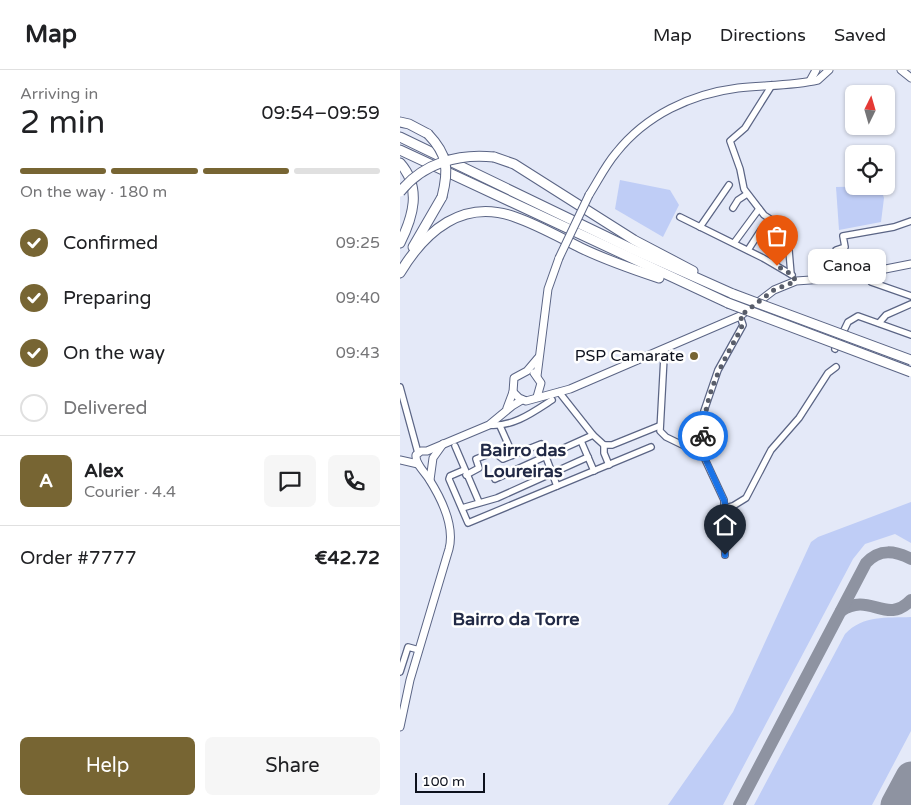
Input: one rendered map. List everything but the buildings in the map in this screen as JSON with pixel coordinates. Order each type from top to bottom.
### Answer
[{"type":"highway","points":[[400,122],[409,124],[428,134],[438,144],[447,167],[447,178],[442,197],[420,232],[402,269]]},
{"type":"highway","points":[[400,137],[641,253],[731,293],[911,360]]},
{"type":"highway","points":[[400,150],[697,291]]},
{"type":"highway","points":[[400,192],[424,171],[455,157],[474,155],[494,157],[514,164],[634,240],[713,281],[731,293]]},
{"type":"highway","points":[[400,163],[407,170],[414,198],[408,226],[400,243]]},
{"type":"highway","points":[[402,269],[422,240],[438,226],[467,213],[490,212],[514,216],[606,260],[697,291],[911,372]]},
{"type":"street","points":[[810,81],[816,70]]},
{"type":"street","points":[[659,426],[612,445],[604,445],[593,435],[559,392],[541,383],[537,376],[548,289],[559,258],[588,194],[622,146],[638,130],[660,114],[696,97],[718,91],[818,80],[829,70],[834,70]]},
{"type":"street","points":[[901,70],[911,78]]},
{"type":"street","points":[[772,85],[745,128],[730,141],[747,194],[759,209],[782,226],[788,239],[791,274]]},
{"type":"street","points":[[700,227],[729,185]]},
{"type":"street","points":[[733,208],[738,200],[747,194]]},
{"type":"street","points":[[734,243],[759,209]]},
{"type":"street","points":[[680,217],[748,250],[791,274],[796,281]]},
{"type":"street","points":[[840,278],[836,250],[845,248],[842,236],[894,227],[911,221]]},
{"type":"street","points":[[748,250],[761,230]]},
{"type":"street","points":[[513,392],[522,400],[530,401],[537,397],[559,392],[740,316],[774,290],[796,281],[840,278],[911,264]]},
{"type":"street","points":[[867,273],[871,282],[911,296]]},
{"type":"street","points":[[879,323],[886,315],[911,304]]},
{"type":"street","points":[[725,555],[725,508],[703,454],[706,403],[718,370],[741,329],[743,322],[740,316]]},
{"type":"street","points":[[835,349],[851,318],[862,317],[911,336]]},
{"type":"street","points":[[662,350],[664,357],[659,426],[662,435],[703,454]]},
{"type":"street","points":[[506,411],[513,392],[514,378],[527,372],[538,358]]},
{"type":"street","points":[[725,508],[733,506],[746,498],[771,450],[799,418],[828,373],[836,367]]},
{"type":"street","points":[[527,372],[537,376]]},
{"type":"street","points":[[537,397],[541,383]]},
{"type":"street","points":[[400,387],[420,451],[419,465],[430,480],[452,534],[419,650],[400,727]]},
{"type":"street","points":[[400,460],[489,425],[522,400]]},
{"type":"street","points":[[489,425],[500,426],[523,418],[552,400]]},
{"type":"street","points":[[500,426],[513,455]]},
{"type":"street","points":[[495,479],[593,435]]},
{"type":"street","points":[[581,441],[594,471]]},
{"type":"street","points":[[400,460],[426,467],[443,444]]},
{"type":"street","points":[[557,486],[541,444],[503,459],[494,452],[476,459],[479,468],[450,476],[449,479],[468,523],[651,447]]},
{"type":"street","points":[[604,445],[604,453],[609,465]]},
{"type":"street","points":[[454,446],[479,502]]},
{"type":"street","points":[[420,451],[432,461]]},
{"type":"street","points":[[462,508],[497,498],[588,457]]},
{"type":"street","points":[[430,480],[432,461]]},
{"type":"street","points":[[497,498],[502,509]]},
{"type":"street","points":[[400,672],[408,647],[419,650]]},
{"type":"shaded area","points":[[620,180],[670,190],[679,205],[663,237],[615,209]]},
{"type":"shaded area","points":[[836,187],[845,187],[845,195],[883,195],[881,222],[839,230]]},
{"type":"shaded area","points":[[911,502],[911,543],[895,534],[865,544],[853,559],[723,805],[668,805],[733,712],[811,542],[818,537]]},
{"type":"shaded area","points":[[911,617],[911,731],[872,805],[754,805],[845,634],[859,623],[875,619]]},
{"type":"taxiway","points":[[739,805],[866,563],[871,558],[888,552],[911,559]]},
{"type":"taxiway","points":[[841,611],[861,604],[894,610],[911,600]]},
{"type":"runway","points":[[896,805],[911,777]]},
{"type":"way so far","points":[[703,436],[706,403],[718,370],[741,329],[743,322],[740,316],[774,290],[796,281],[791,274],[777,266]]},
{"type":"place","name":"Canoa","points":[[777,266]]},
{"type":"place","name":"PSP Camarate","points":[[694,356]]},
{"type":"district","name":"Bairro das Loureiras","points":[[523,460]]},
{"type":"district","name":"Bairro da Torre","points":[[516,619]]},
{"type":"route","points":[[703,436],[703,454],[724,500],[726,509],[725,555]]}]
